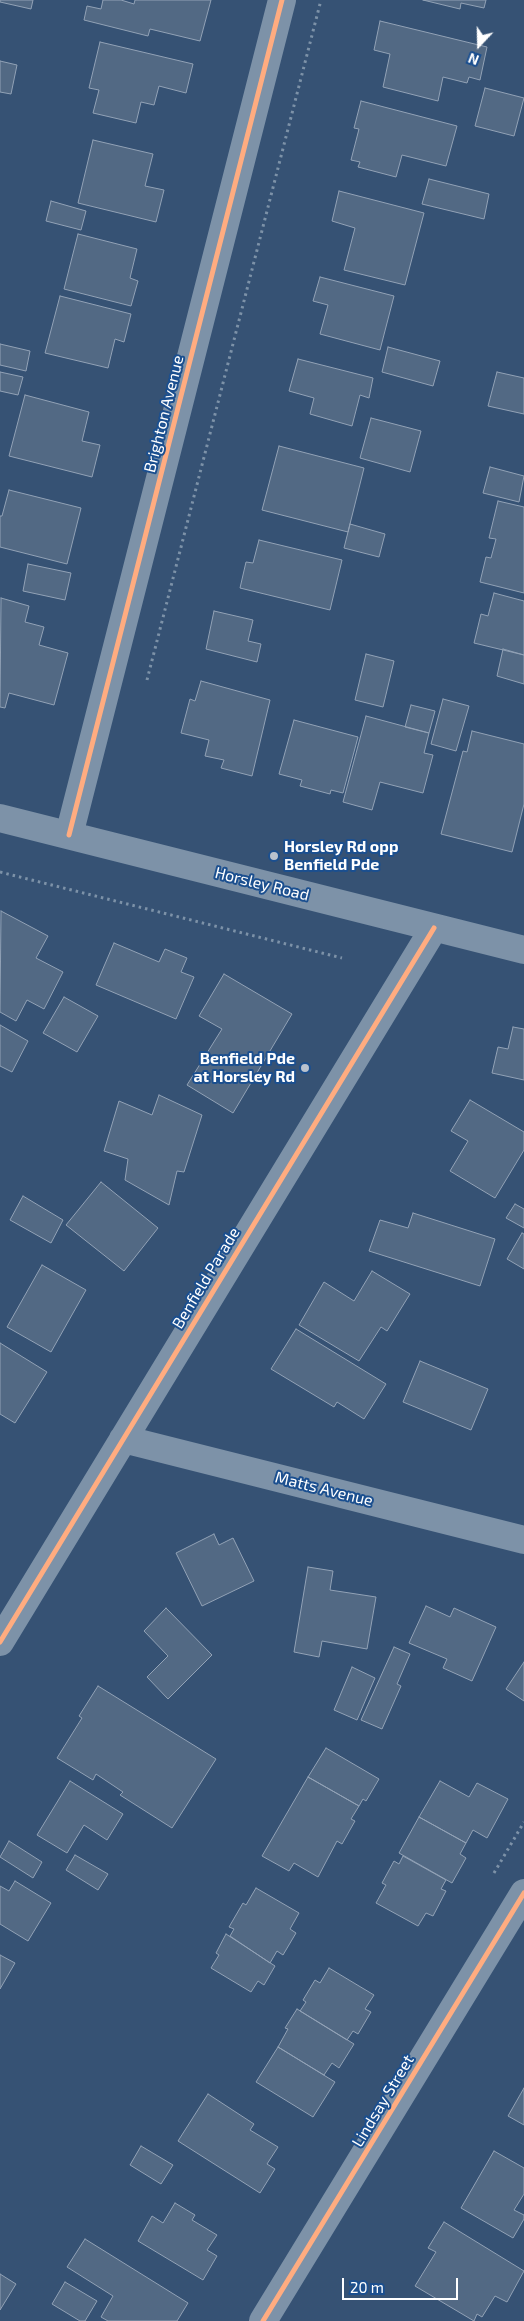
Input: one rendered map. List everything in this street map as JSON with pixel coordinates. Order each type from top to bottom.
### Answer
[{"type":"street","name":"Brighton Avenue","points":[[69,835],[282,0]]},
{"type":"street","name":"Horsley Road","points":[[0,818],[524,950]]},
{"type":"street","name":"Benfield Parade","points":[[0,1642],[434,928]]},
{"type":"street","name":"Matts Avenue","points":[[123,1439],[524,1540]]},
{"type":"street","name":"Lindsay Street","points":[[263,2321],[524,1893]]},
{"type":"path","points":[[0,872],[342,958]]},
{"type":"building","points":[[0,0],[33,0],[31,9],[0,2]]},
{"type":"building","points":[[103,0],[121,0],[134,4],[135,0],[211,0],[200,41],[150,29],[148,36],[84,20],[87,6],[101,9]]},
{"type":"building","points":[[423,0],[486,0],[484,8],[461,3],[460,9]]},
{"type":"building","points":[[380,21],[487,47],[480,80],[469,77],[467,83],[443,77],[438,101],[383,87],[390,54],[374,50]]},
{"type":"building","points":[[100,42],[193,64],[186,93],[159,86],[154,105],[141,102],[136,123],[93,113],[99,90],[89,88]]},
{"type":"building","points":[[0,61],[17,65],[11,94],[0,92]]},
{"type":"building","points":[[485,88],[524,98],[514,136],[475,126]]},
{"type":"building","points":[[361,101],[457,126],[446,166],[402,155],[396,177],[358,167],[360,162],[351,160],[359,129],[354,128]]},
{"type":"building","points":[[93,140],[153,154],[145,186],[164,190],[156,222],[78,203]]},
{"type":"building","points":[[429,179],[489,194],[484,219],[422,204]]},
{"type":"building","points":[[339,191],[424,213],[405,285],[344,270],[355,228],[332,221]]},
{"type":"building","points":[[51,201],[86,211],[81,230],[46,221]]},
{"type":"building","points":[[78,234],[137,249],[130,278],[138,281],[131,306],[64,289]]},
{"type":"building","points":[[320,277],[394,296],[380,350],[320,334],[328,305],[313,301]]},
{"type":"building","points":[[60,296],[131,314],[124,342],[115,339],[108,368],[45,353]]},
{"type":"building","points":[[0,344],[30,351],[26,371],[0,365]]},
{"type":"building","points":[[388,347],[440,361],[433,386],[382,372]]},
{"type":"building","points":[[298,359],[373,378],[369,398],[360,395],[352,426],[310,414],[314,398],[289,391]]},
{"type":"building","points":[[0,372],[23,377],[18,395],[0,391]]},
{"type":"building","points":[[497,372],[524,378],[524,414],[488,406]]},
{"type":"building","points":[[25,395],[89,412],[82,441],[100,445],[92,477],[9,456]]},
{"type":"building","points":[[371,418],[421,431],[410,472],[360,458]]},
{"type":"building","points":[[279,446],[364,468],[348,532],[262,510]]},
{"type":"building","points":[[490,467],[524,476],[519,502],[483,493]]},
{"type":"building","points":[[9,490],[81,508],[67,564],[0,547],[0,516],[2,516]]},
{"type":"building","points":[[498,501],[524,507],[524,593],[480,582],[486,557],[491,558],[496,539],[489,538]]},
{"type":"building","points":[[350,524],[385,534],[379,557],[344,548]]},
{"type":"building","points":[[259,540],[342,560],[330,610],[240,588],[246,562],[253,563]]},
{"type":"building","points":[[28,564],[71,573],[65,600],[23,591]]},
{"type":"building","points":[[494,593],[524,601],[524,655],[474,643],[481,614],[488,616]]},
{"type":"building","points":[[1,598],[29,606],[25,622],[44,627],[39,645],[68,653],[54,705],[9,693],[5,708],[0,707]]},
{"type":"building","points":[[214,611],[253,620],[248,641],[261,644],[257,662],[206,649]]},
{"type":"building","points":[[503,649],[524,655],[524,684],[497,676]]},
{"type":"building","points":[[366,654],[394,661],[383,707],[355,700]]},
{"type":"building","points":[[201,681],[270,700],[252,776],[221,768],[224,760],[205,756],[209,740],[181,733],[190,699],[195,701]]},
{"type":"building","points":[[443,699],[469,706],[456,751],[431,744]]},
{"type":"building","points":[[411,705],[435,711],[429,733],[405,727]]},
{"type":"building","points":[[366,716],[429,733],[424,753],[433,755],[423,793],[380,782],[372,810],[343,802]]},
{"type":"building","points":[[294,720],[358,737],[343,793],[331,790],[330,794],[300,786],[302,780],[279,774]]},
{"type":"building","points":[[472,731],[524,744],[524,804],[512,852],[441,834],[463,751],[467,752]]},
{"type":"building","points":[[1,911],[48,936],[36,958],[63,972],[44,1009],[27,1000],[16,1021],[0,1012]]},
{"type":"building","points":[[114,943],[159,962],[165,949],[187,958],[181,972],[194,977],[176,1019],[96,985]]},
{"type":"building","points":[[224,974],[292,1014],[233,1113],[187,1085],[222,1029],[199,1016]]},
{"type":"building","points":[[64,997],[98,1016],[77,1052],[43,1033]]},
{"type":"building","points":[[0,1025],[28,1041],[12,1072],[0,1066]]},
{"type":"building","points":[[513,1027],[524,1029],[524,1080],[492,1073],[498,1047],[508,1049]]},
{"type":"building","points":[[159,1095],[202,1115],[184,1172],[177,1171],[169,1205],[125,1180],[128,1159],[104,1151],[119,1101],[152,1115]]},
{"type":"building","points":[[470,1100],[524,1132],[524,1150],[495,1198],[450,1171],[468,1141],[451,1131]]},
{"type":"building","points":[[101,1182],[158,1228],[124,1271],[66,1225]]},
{"type":"building","points":[[23,1196],[63,1220],[51,1243],[10,1220]]},
{"type":"building","points":[[515,1204],[524,1209],[524,1228],[506,1218]]},
{"type":"building","points":[[413,1213],[495,1239],[480,1286],[369,1251],[380,1220],[408,1228]]},
{"type":"building","points":[[522,1233],[524,1234],[524,1269],[507,1259]]},
{"type":"building","points":[[42,1265],[86,1290],[51,1352],[7,1327]]},
{"type":"building","points":[[372,1271],[410,1294],[387,1331],[381,1327],[359,1361],[299,1325],[324,1282],[354,1301]]},
{"type":"building","points":[[296,1329],[386,1384],[364,1419],[337,1402],[334,1407],[271,1369]]},
{"type":"building","points":[[0,1343],[47,1372],[15,1423],[0,1414]]},
{"type":"building","points":[[420,1361],[488,1389],[471,1430],[403,1402]]},
{"type":"building","points":[[214,1534],[219,1545],[233,1538],[254,1581],[202,1606],[176,1553]]},
{"type":"building","points":[[308,1567],[333,1571],[330,1590],[376,1597],[367,1649],[322,1641],[319,1657],[294,1652]]},
{"type":"building","points":[[426,1606],[450,1617],[454,1608],[496,1627],[472,1681],[443,1668],[447,1659],[409,1643]]},
{"type":"building","points":[[166,1608],[212,1655],[168,1699],[147,1677],[168,1656],[144,1631]]},
{"type":"building","points":[[394,1647],[410,1654],[397,1684],[401,1686],[382,1729],[361,1720]]},
{"type":"building","points":[[524,1662],[524,1701],[506,1689]]},
{"type":"building","points":[[352,1667],[375,1678],[357,1720],[334,1710]]},
{"type":"building","points":[[98,1686],[216,1759],[172,1828],[120,1795],[123,1792],[96,1774],[93,1780],[57,1758],[82,1718],[79,1716]]},
{"type":"building","points":[[326,1748],[379,1779],[366,1801],[363,1799],[359,1806],[308,1777]]},
{"type":"building","points":[[308,1777],[359,1806],[351,1819],[355,1821],[342,1844],[337,1841],[318,1877],[294,1863],[289,1871],[262,1856]]},
{"type":"building","points":[[70,1781],[123,1814],[107,1840],[84,1825],[67,1853],[37,1835]]},
{"type":"building","points":[[440,1781],[469,1797],[477,1783],[508,1799],[487,1838],[473,1830],[466,1843],[419,1817]]},
{"type":"building","points":[[419,1817],[466,1843],[460,1854],[466,1858],[452,1883],[399,1853]]},
{"type":"building","points":[[9,1841],[42,1862],[33,1878],[0,1857]]},
{"type":"building","points":[[75,1855],[108,1874],[98,1890],[66,1870]]},
{"type":"building","points":[[403,1856],[446,1880],[441,1889],[446,1891],[433,1916],[426,1913],[418,1926],[376,1903],[386,1885],[382,1883],[394,1861],[399,1864]]},
{"type":"building","points":[[15,1881],[51,1903],[28,1941],[0,1924],[0,1886],[9,1891]]},
{"type":"building","points":[[256,1888],[299,1913],[290,1929],[296,1933],[283,1955],[277,1951],[270,1963],[230,1936],[234,1929],[229,1927],[243,1903],[246,1905]]},
{"type":"building","points":[[226,1934],[275,1966],[264,1985],[258,1981],[251,1992],[211,1968],[219,1955],[216,1953]]},
{"type":"building","points":[[0,1955],[15,1963],[0,1989]]},
{"type":"building","points":[[329,1968],[374,1995],[365,2009],[371,2012],[358,2034],[353,2031],[347,2040],[300,2011],[306,2002],[303,2000],[315,1980],[320,1983]]},
{"type":"building","points":[[297,2009],[354,2044],[339,2068],[332,2063],[324,2075],[278,2047],[288,2029],[285,2028]]},
{"type":"building","points":[[278,2047],[335,2082],[313,2117],[256,2082]]},
{"type":"building","points":[[524,2088],[524,2125],[508,2116]]},
{"type":"building","points":[[208,2094],[254,2124],[250,2130],[278,2147],[267,2164],[275,2169],[260,2193],[178,2141]]},
{"type":"building","points":[[141,2146],[173,2165],[161,2184],[130,2165]]},
{"type":"building","points":[[494,2151],[524,2168],[524,2194],[514,2210],[524,2215],[524,2219],[513,2238],[461,2208]]},
{"type":"building","points":[[175,2203],[195,2215],[192,2220],[217,2235],[207,2250],[217,2256],[203,2280],[138,2241],[152,2216],[163,2223]]},
{"type":"building","points":[[444,2222],[524,2271],[507,2302],[495,2296],[482,2317],[477,2314],[474,2321],[415,2286],[436,2252],[428,2248]]},
{"type":"building","points":[[85,2239],[188,2303],[177,2321],[108,2321],[101,2317],[113,2296],[67,2267]]},
{"type":"building","points":[[0,2274],[16,2284],[0,2310]]},
{"type":"building","points":[[65,2282],[97,2301],[85,2321],[80,2321],[52,2304]]},
{"type":"cycle path","points":[[69,835],[282,0]]},
{"type":"cycle path","points":[[0,1642],[434,928]]},
{"type":"cycle path","points":[[263,2321],[524,1893]]},
{"type":"place","name":"Horsley Rd opp Benfield Pde","points":[[274,856]]},
{"type":"place","name":"Benfield Pde at Horsley Rd","points":[[305,1068]]}]
